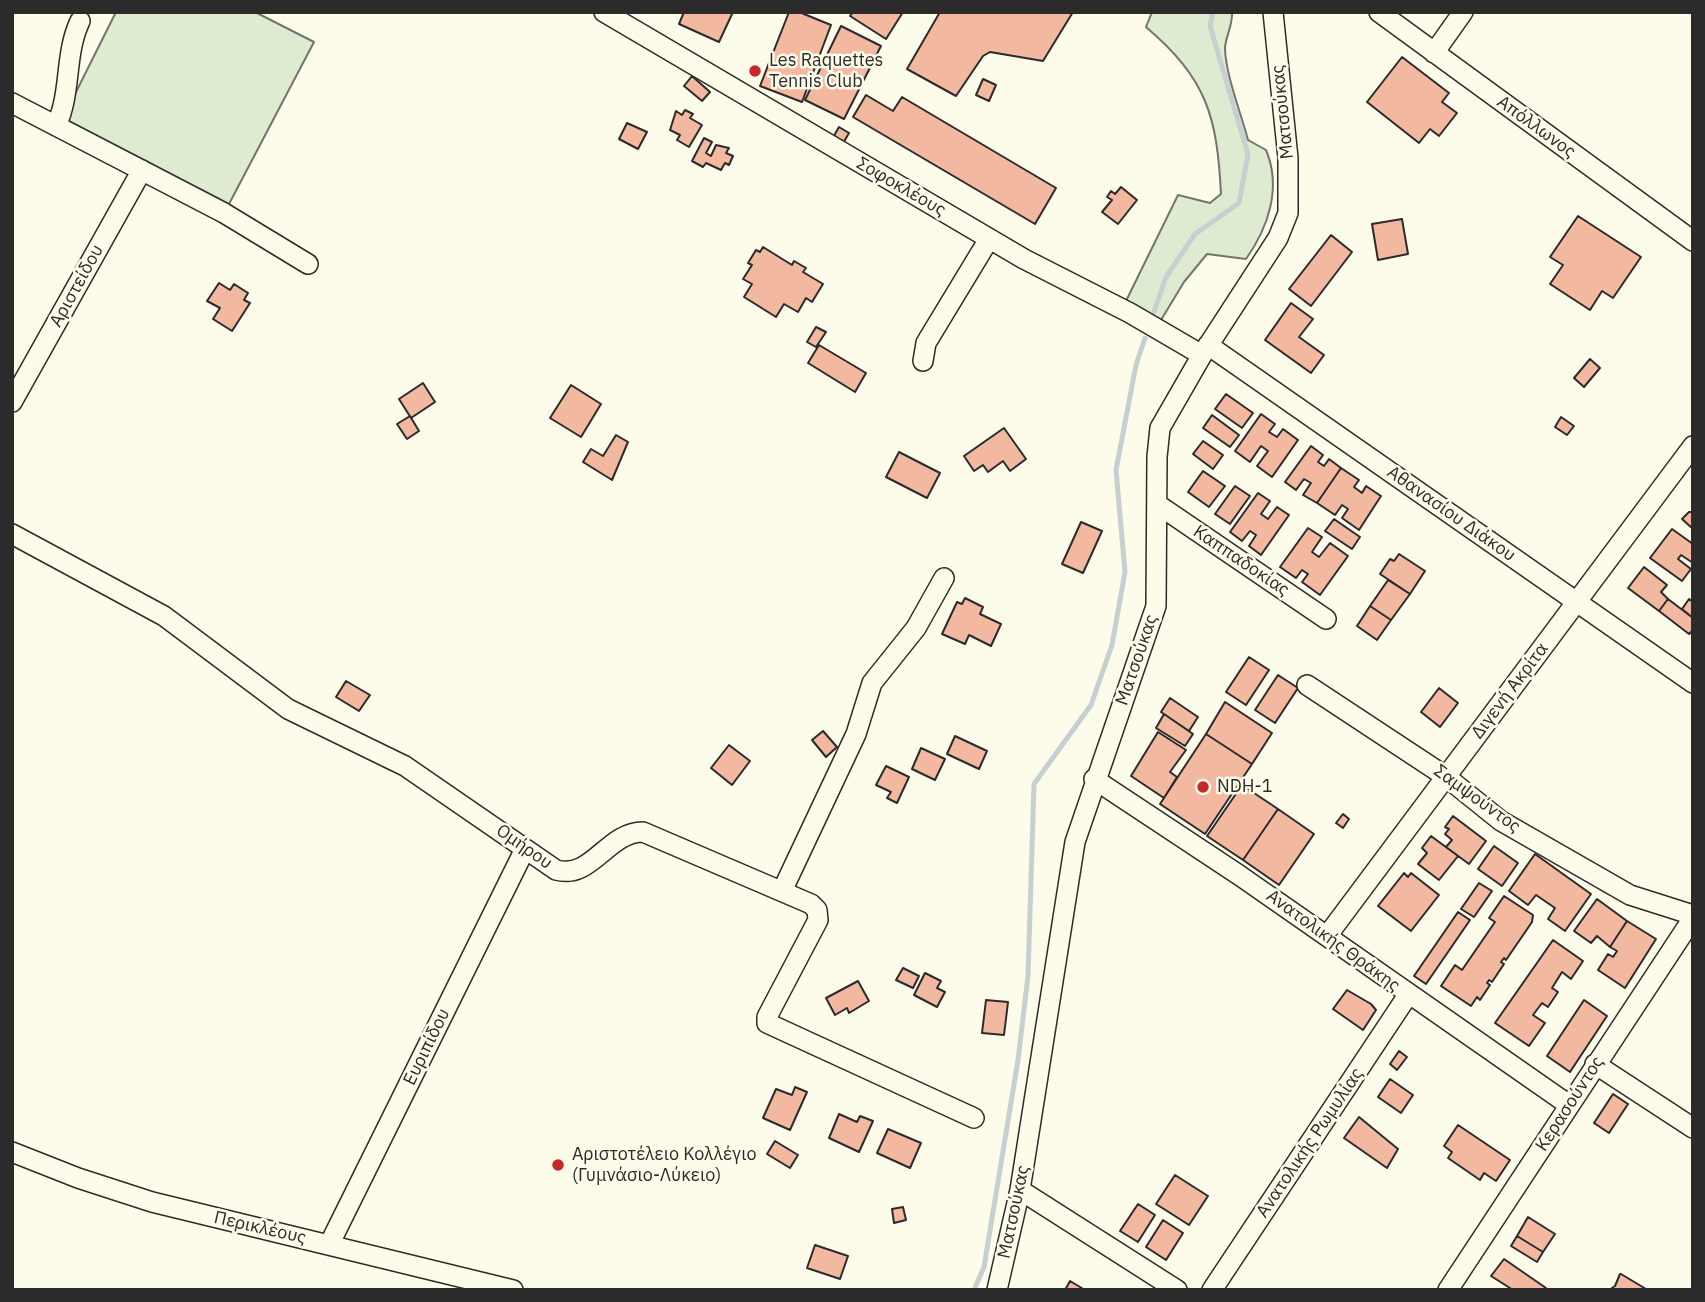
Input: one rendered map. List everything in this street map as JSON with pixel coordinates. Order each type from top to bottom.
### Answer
[{"type":"street","name":"Σοφοκλέους","points":[[604,12],[632,20],[989,239],[1205,350]]},
{"type":"street","name":"Ματσούκας","points":[[997,1290],[1020,1190],[1075,842],[1094,779],[1154,617],[1158,581],[1160,428],[1205,350],[1278,238],[1288,213],[1288,158],[1273,12]]},
{"type":"street","name":"Απόλλωνος","points":[[1379,12],[1693,241]]},
{"type":"street","points":[[1434,53],[1463,12]]},
{"type":"street","points":[[57,126],[63,111],[69,49],[80,21]]},
{"type":"street","points":[[12,103],[224,213],[308,264]]},
{"type":"street","name":"Αριστείδου","points":[[12,402],[142,170]]},
{"type":"street","points":[[923,360],[926,343],[989,239]]},
{"type":"street","name":"Αθανασίου Διάκου","points":[[1205,350],[1693,683]]},
{"type":"street","name":"Διγενή Ακρίτα","points":[[1326,936],[1693,446]]},
{"type":"street","name":"Καππαδοκίας","points":[[1157,504],[1326,619]]},
{"type":"street","name":"Ομήρου","points":[[12,534],[164,616],[288,709],[405,766],[447,792],[556,870],[573,872],[589,863],[617,839],[643,832],[811,904],[819,916],[767,1017],[768,1025],[974,1118]]},
{"type":"street","points":[[783,890],[856,734],[872,684],[916,628],[944,578]]},
{"type":"street","name":"Σαμψούντος","points":[[1307,685],[1445,776],[1502,821],[1630,895],[1693,916]]},
{"type":"street","name":"Ανατολικής Θράκης","points":[[1094,779],[1569,1105]]},
{"type":"street","name":"Ευριπίδου","points":[[329,1245],[525,849]]},
{"type":"street","name":"Κερασούντος","points":[[1451,1289],[1693,916]]},
{"type":"street","name":"Ανατολικής Ρωμυλίας","points":[[1212,1290],[1408,995]]},
{"type":"street","points":[[1595,1065],[1693,1128]]},
{"type":"street","name":"Περικλέους","points":[[12,1152],[126,1194],[513,1290]]},
{"type":"street","points":[[1020,1190],[1177,1290]]},
{"type":"green space","points":[[116,12],[255,12],[314,42],[229,204],[63,118]]},
{"type":"green space","points":[[1152,12],[1232,12],[1225,49],[1231,83],[1248,140],[1266,150],[1273,179],[1273,193],[1266,221],[1246,259],[1207,254],[1184,282],[1161,320],[1126,301],[1178,195],[1210,203],[1221,194],[1216,142],[1205,101],[1183,64],[1146,27]]},
{"type":"building","points":[[684,12],[733,12],[719,42],[679,24]]},
{"type":"building","points":[[789,12],[799,12],[831,25],[802,102],[760,86]]},
{"type":"building","points":[[853,12],[903,12],[886,39],[850,16]]},
{"type":"building","points":[[940,12],[1073,12],[1043,61],[990,52],[983,56],[956,96],[907,69]]},
{"type":"building","points":[[841,26],[881,46],[844,119],[805,100]]},
{"type":"building","points":[[1402,57],[1449,93],[1442,102],[1457,113],[1439,136],[1430,129],[1419,143],[1367,102]]},
{"type":"building","points":[[692,76],[710,92],[702,101],[684,86]]},
{"type":"building","points":[[983,79],[996,85],[989,101],[976,95]]},
{"type":"building","points":[[866,95],[893,111],[902,97],[1056,188],[1035,224],[853,117]]},
{"type":"building","points":[[685,110],[693,114],[690,118],[702,125],[689,147],[677,140],[680,135],[670,130],[676,111],[682,115]]},
{"type":"building","points":[[627,123],[647,132],[638,149],[619,139]]},
{"type":"building","points":[[839,127],[849,133],[841,147],[831,141]]},
{"type":"building","points":[[704,138],[712,142],[706,153],[711,156],[716,145],[729,148],[726,153],[733,156],[729,165],[725,163],[721,170],[706,163],[703,167],[692,161]]},
{"type":"building","points":[[1121,187],[1137,200],[1118,224],[1102,212],[1112,200],[1107,197],[1111,191],[1115,194]]},
{"type":"building","points":[[1578,216],[1641,257],[1613,298],[1602,291],[1590,310],[1550,284],[1563,265],[1550,257]]},
{"type":"building","points":[[1402,219],[1408,254],[1378,260],[1372,224]]},
{"type":"building","points":[[1331,235],[1352,252],[1311,306],[1289,289]]},
{"type":"building","points":[[763,247],[792,265],[794,261],[806,268],[803,272],[823,284],[812,302],[806,298],[798,312],[784,304],[776,317],[744,297],[752,284],[743,279],[752,265],[748,263],[756,250],[760,252]]},
{"type":"building","points":[[219,283],[230,290],[234,284],[248,293],[244,300],[250,303],[232,331],[213,319],[220,308],[207,301]]},
{"type":"building","points":[[1291,303],[1313,319],[1299,337],[1324,355],[1311,373],[1265,340]]},
{"type":"building","points":[[816,327],[826,332],[816,347],[807,342]]},
{"type":"building","points":[[819,345],[866,373],[855,392],[808,363]]},
{"type":"building","points":[[1590,359],[1600,368],[1584,387],[1574,378]]},
{"type":"building","points":[[423,383],[435,402],[411,418],[399,399]]},
{"type":"building","points":[[571,385],[601,404],[581,437],[550,418]]},
{"type":"building","points":[[1226,394],[1253,413],[1242,428],[1215,409]]},
{"type":"building","points":[[1261,414],[1275,424],[1269,432],[1277,437],[1283,429],[1298,440],[1272,477],[1257,466],[1268,451],[1261,446],[1250,462],[1235,451]]},
{"type":"building","points":[[1212,415],[1239,435],[1230,447],[1203,428]]},
{"type":"building","points":[[410,416],[419,431],[407,439],[397,424]]},
{"type":"building","points":[[1561,417],[1574,426],[1567,435],[1555,427]]},
{"type":"building","points":[[1004,428],[1026,459],[1010,471],[1003,461],[988,472],[983,465],[974,471],[964,456]]},
{"type":"building","points":[[616,435],[628,442],[612,480],[583,462],[591,449],[603,456]]},
{"type":"building","points":[[1203,441],[1223,455],[1213,469],[1193,454]]},
{"type":"building","points":[[1311,446],[1323,455],[1318,462],[1324,466],[1329,459],[1341,468],[1317,503],[1303,495],[1311,483],[1304,479],[1296,490],[1285,482]]},
{"type":"building","points":[[899,452],[940,473],[927,498],[886,477]]},
{"type":"building","points":[[1341,468],[1359,480],[1354,487],[1362,493],[1366,486],[1381,496],[1359,530],[1342,518],[1348,509],[1342,505],[1335,515],[1317,503]]},
{"type":"building","points":[[1203,471],[1225,486],[1209,507],[1188,492]]},
{"type":"building","points":[[1235,486],[1250,496],[1230,524],[1215,514]]},
{"type":"building","points":[[1258,493],[1270,501],[1261,514],[1268,519],[1277,507],[1289,515],[1261,555],[1249,546],[1256,535],[1250,531],[1242,541],[1230,532]]},
{"type":"building","points":[[1689,512],[1693,512],[1693,529],[1682,519]]},
{"type":"building","points":[[1334,519],[1360,537],[1352,549],[1325,531]]},
{"type":"building","points":[[1081,522],[1102,531],[1083,573],[1062,564]]},
{"type":"building","points":[[1308,528],[1322,537],[1312,552],[1319,557],[1330,543],[1348,556],[1320,595],[1302,582],[1308,574],[1302,570],[1296,578],[1280,567]]},
{"type":"building","points":[[1672,529],[1693,544],[1693,563],[1681,555],[1678,559],[1691,569],[1682,581],[1650,558]]},
{"type":"building","points":[[1399,554],[1425,571],[1410,594],[1380,574],[1390,559],[1394,561]]},
{"type":"building","points":[[1644,567],[1667,585],[1661,592],[1668,599],[1659,611],[1628,588]]},
{"type":"building","points":[[1388,580],[1410,594],[1391,620],[1370,606]]},
{"type":"building","points":[[965,598],[983,607],[980,614],[1001,624],[991,646],[969,635],[965,644],[942,634],[957,602],[962,604]]},
{"type":"building","points":[[1668,599],[1693,618],[1693,630],[1689,634],[1659,611]]},
{"type":"building","points":[[1689,599],[1693,602],[1693,618],[1682,609]]},
{"type":"building","points":[[1370,606],[1391,620],[1377,640],[1357,626]]},
{"type":"building","points":[[1249,657],[1269,670],[1246,705],[1226,692]]},
{"type":"building","points":[[1278,675],[1298,688],[1275,723],[1255,710]]},
{"type":"building","points":[[346,681],[370,695],[359,711],[336,697]]},
{"type":"building","points":[[1439,688],[1458,703],[1440,727],[1421,712]]},
{"type":"building","points":[[1170,698],[1198,717],[1189,731],[1161,712]]},
{"type":"building","points":[[1225,702],[1272,733],[1252,764],[1206,734]]},
{"type":"building","points":[[1164,714],[1193,734],[1185,746],[1156,728]]},
{"type":"building","points":[[823,731],[837,747],[826,757],[812,740]]},
{"type":"building","points":[[1158,732],[1186,750],[1170,772],[1177,777],[1164,798],[1131,776]]},
{"type":"building","name":"NDH-1","points":[[1206,734],[1252,764],[1205,834],[1160,804]]},
{"type":"building","points":[[955,736],[987,751],[979,769],[947,754]]},
{"type":"building","points":[[729,745],[750,761],[732,785],[711,768]]},
{"type":"building","points":[[921,748],[945,759],[935,780],[912,769]]},
{"type":"building","points":[[886,766],[909,777],[897,803],[887,798],[891,792],[876,785]]},
{"type":"building","points":[[1242,785],[1278,809],[1243,860],[1207,836]]},
{"type":"building","points":[[1278,809],[1314,834],[1279,885],[1243,860]]},
{"type":"building","points":[[1343,814],[1349,819],[1343,828],[1336,823]]},
{"type":"building","points":[[1453,816],[1486,841],[1469,864],[1446,847],[1452,840],[1445,834],[1449,829],[1445,827]]},
{"type":"building","points":[[1431,836],[1458,856],[1439,880],[1418,864],[1427,853],[1422,848]]},
{"type":"building","points":[[1494,846],[1518,863],[1502,886],[1478,869]]},
{"type":"building","points":[[1535,854],[1591,894],[1565,931],[1548,919],[1555,908],[1536,895],[1528,905],[1509,891]]},
{"type":"building","points":[[1404,873],[1408,877],[1411,873],[1439,895],[1411,931],[1378,906]]},
{"type":"building","points":[[1479,883],[1492,891],[1474,917],[1461,909]]},
{"type":"building","points":[[1504,896],[1533,915],[1532,922],[1506,960],[1504,958],[1501,962],[1504,964],[1492,982],[1489,980],[1487,983],[1490,985],[1480,1000],[1477,997],[1471,1006],[1441,986],[1455,965],[1462,970],[1495,922],[1489,918]]},
{"type":"building","points":[[1597,899],[1627,921],[1610,947],[1597,936],[1591,943],[1574,931]]},
{"type":"building","points":[[1458,912],[1470,920],[1426,984],[1414,976]]},
{"type":"building","points":[[1627,921],[1656,939],[1625,988],[1598,970],[1608,954],[1613,957],[1617,951],[1610,947]]},
{"type":"building","points":[[1553,940],[1583,961],[1571,979],[1562,972],[1552,988],[1558,992],[1548,1007],[1542,1003],[1533,1015],[1545,1023],[1529,1046],[1495,1023]]},
{"type":"building","points":[[903,968],[919,976],[913,988],[896,980]]},
{"type":"building","points":[[925,973],[941,981],[937,988],[945,992],[937,1007],[914,995]]},
{"type":"building","points":[[858,981],[869,1001],[849,1013],[847,1008],[835,1015],[826,998]]},
{"type":"building","points":[[1347,990],[1371,1004],[1376,1010],[1363,1030],[1333,1009]]},
{"type":"building","points":[[986,1000],[1008,1002],[1004,1035],[982,1033]]},
{"type":"building","points":[[1584,1000],[1607,1016],[1570,1072],[1547,1056]]},
{"type":"building","points":[[1399,1051],[1407,1057],[1397,1070],[1390,1064]]},
{"type":"building","points":[[1390,1079],[1413,1095],[1401,1113],[1378,1097]]},
{"type":"building","points":[[795,1087],[807,1092],[790,1130],[763,1118],[776,1089],[792,1095]]},
{"type":"building","points":[[1613,1094],[1628,1104],[1609,1133],[1594,1123]]},
{"type":"building","points":[[839,1114],[857,1122],[860,1116],[873,1121],[859,1152],[829,1138]]},
{"type":"building","points":[[1359,1117],[1398,1149],[1387,1168],[1344,1138]]},
{"type":"building","points":[[1458,1125],[1510,1160],[1496,1181],[1484,1173],[1480,1180],[1448,1158],[1452,1152],[1444,1146]]},
{"type":"building","points":[[888,1129],[921,1143],[910,1168],[877,1153]]},
{"type":"building","points":[[775,1141],[798,1155],[790,1168],[767,1154]]},
{"type":"building","points":[[1175,1175],[1208,1196],[1189,1225],[1156,1204]]},
{"type":"building","points":[[1138,1204],[1155,1215],[1138,1242],[1120,1231]]},
{"type":"building","points":[[903,1207],[906,1220],[894,1223],[892,1209]]},
{"type":"building","points":[[1528,1217],[1555,1234],[1543,1252],[1517,1236]]},
{"type":"building","points":[[1163,1220],[1183,1233],[1166,1260],[1146,1247]]},
{"type":"building","points":[[1517,1236],[1543,1252],[1537,1262],[1511,1246]]},
{"type":"building","points":[[815,1245],[848,1256],[840,1279],[807,1268]]},
{"type":"building","points":[[1504,1259],[1546,1288],[1545,1290],[1513,1290],[1491,1276]]},
{"type":"building","points":[[1620,1274],[1646,1289],[1609,1290],[1615,1286]]},
{"type":"building","points":[[1070,1281],[1085,1290],[1065,1290]]},
{"type":"waterway","points":[[1154,312],[1166,277],[1195,234],[1239,203],[1248,154],[1210,26],[1213,12]]},
{"type":"waterway","points":[[974,1290],[984,1267],[1018,1060],[1028,976],[1034,784],[1091,705],[1112,645],[1125,572],[1116,470],[1136,365],[1145,338]]},
{"type":"place","name":"Les Raquettes Tennis Club","points":[[755,71]]},
{"type":"place","name":"NDH-1","points":[[1203,787]]},
{"type":"place","name":"Αριστοτέλειο Κολλέγιο (Γυμνάσιο-Λύκειο)","points":[[558,1165]]}]
